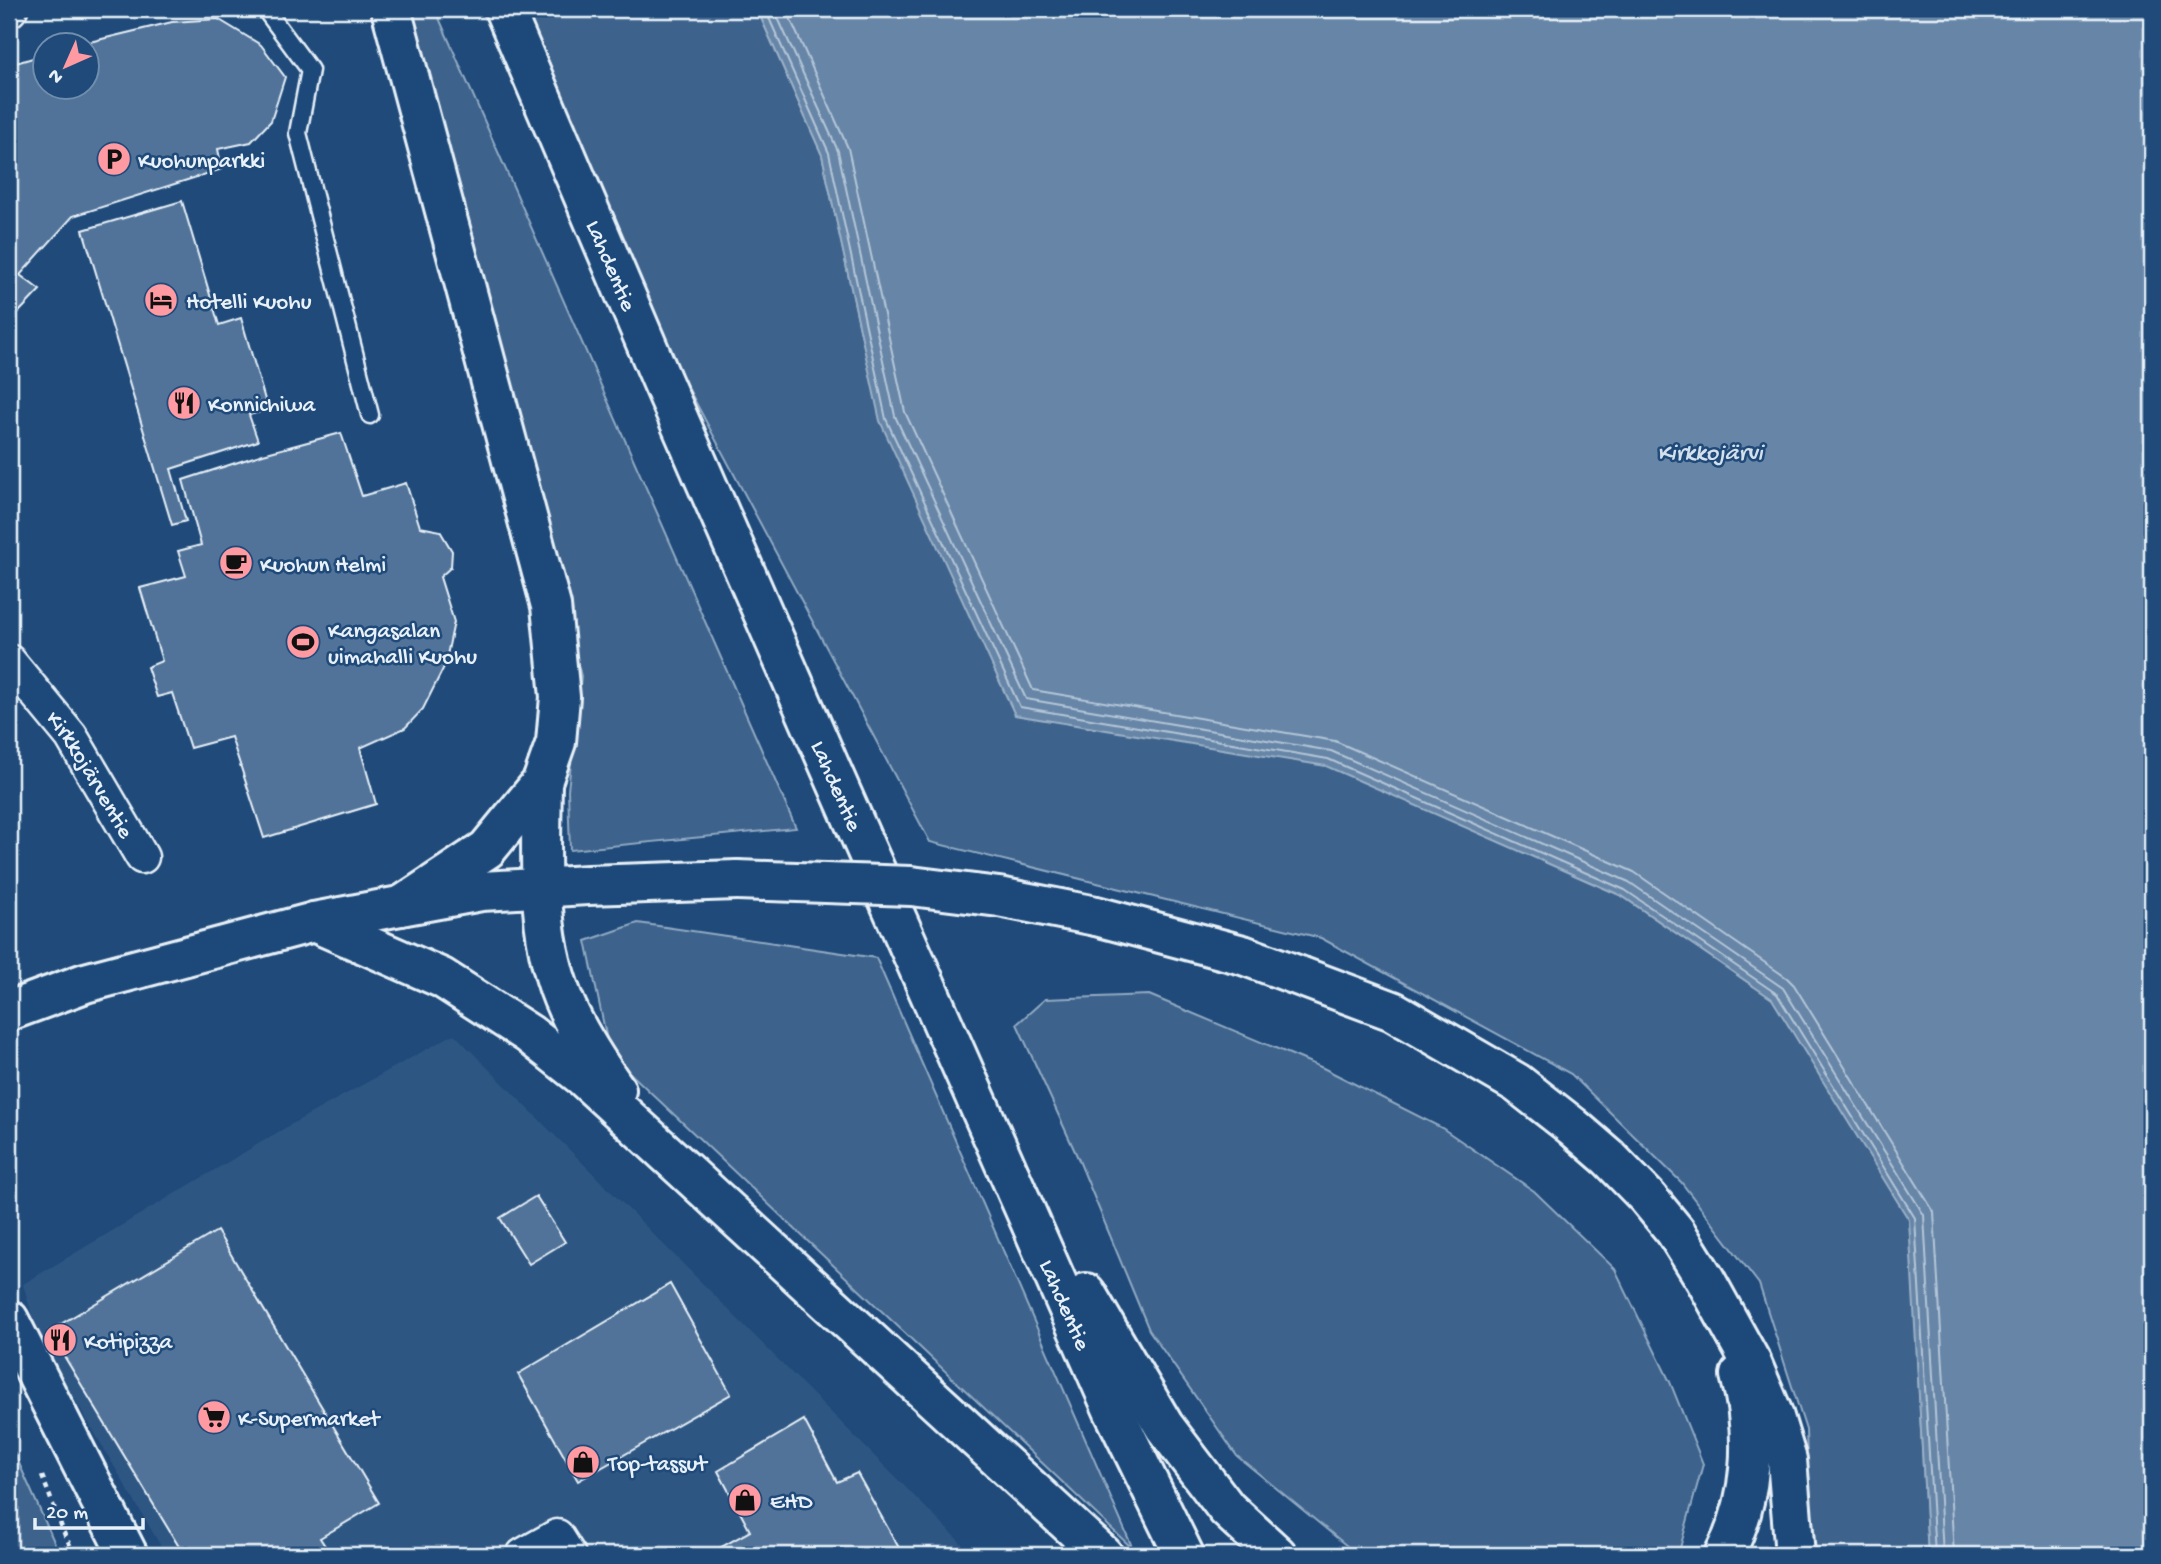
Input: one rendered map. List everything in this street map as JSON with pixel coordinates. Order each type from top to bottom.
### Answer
[{"type":"main road","points":[[391,9],[551,606],[560,697],[556,742],[542,782],[541,888],[551,959],[566,1006],[586,1044],[643,1133]]},
{"type":"main road","name":"Lahdentie","points":[[504,9],[662,381],[1114,1412],[1184,1555]]},
{"type":"main road","points":[[401,906],[487,849],[542,782]]},
{"type":"main road","points":[[9,1011],[85,983],[314,922],[481,891],[587,885],[737,880],[911,886],[999,897],[1096,916],[1243,955],[1393,1011],[1517,1083],[1609,1157],[1647,1197],[1675,1231],[1705,1279],[1752,1364],[1773,1414],[1787,1460],[1795,1555]]},
{"type":"main road","points":[[314,922],[442,978],[530,1034],[582,1076],[1103,1555]]},
{"type":"main road","points":[[9,992],[85,983]]},
{"type":"main road","points":[[968,1079],[1107,1331],[1164,1426],[1227,1509],[1277,1555]]},
{"type":"main road","points":[[1723,1312],[1742,1382],[1749,1422],[1750,1462],[1738,1527],[1724,1555]]},
{"type":"main road","points":[[9,1320],[128,1555]]},
{"type":"street","name":"Kirkkojärventie","points":[[9,660],[71,736],[142,858]]},
{"type":"street","points":[[523,1555],[563,1546]]},
{"type":"lane","points":[[265,9],[310,70],[298,133],[370,415]]},
{"type":"shaded area","points":[[408,9],[435,9],[796,828],[570,850],[568,790],[581,676]]},
{"type":"shaded area","name":"Kirkkojärvi","points":[[522,9],[757,9],[822,155],[867,360],[2152,9],[2152,1555],[1917,1358],[1928,1555],[1810,1555],[1806,1430],[1759,1284],[1681,1182],[1571,1074],[1321,938],[930,842],[678,369]],"holes":[[[1445,818],[1670,914],[1755,987],[1622,896]]]},
{"type":"shaded area","points":[[638,923],[876,958],[1133,1549],[610,1054],[586,941]]},
{"type":"shaded area","points":[[1149,995],[1323,1068],[1442,1128],[1534,1191],[1615,1269],[1670,1382],[1703,1464],[1680,1548],[1673,1555],[1358,1555],[1237,1456],[1149,1330],[1078,1158],[1017,1024],[1045,999]]},
{"type":"shaded area","points":[[454,1034],[973,1555],[166,1555],[38,1336],[23,1284],[290,1125]]},
{"type":"shaded area","points":[[9,1441],[60,1555],[9,1555]]},
{"type":"water","name":"Kirkkojärvi","points":[[757,9],[2152,9],[2152,1555],[1928,1555],[1909,1220],[1772,999],[1622,896],[1326,766],[1015,715],[880,421],[822,155]]},
{"type":"building","name":"Kuohunparkki","points":[[218,19],[261,45],[285,77],[271,121],[251,142],[218,149],[222,169],[73,216],[20,275],[40,290],[18,313],[9,315],[9,65],[32,58],[32,102],[102,102],[102,39],[172,22]]},
{"type":"building","points":[[182,201],[219,325],[241,318],[268,410],[249,415],[258,441],[171,469],[186,521],[172,525],[83,230]]},
{"type":"building","name":"Kangasalan uimahalli Kuohu","points":[[341,433],[362,496],[406,483],[420,527],[440,531],[452,551],[451,567],[440,577],[454,622],[445,665],[423,709],[405,728],[360,748],[376,804],[264,838],[231,737],[190,748],[172,693],[157,697],[147,667],[162,661],[140,588],[186,576],[178,551],[201,545],[183,480],[263,454]]},
{"type":"building","points":[[536,1196],[565,1242],[529,1264],[500,1218]]},
{"type":"building","name":"K-Supermarket","points":[[217,1231],[379,1503],[320,1538],[331,1555],[184,1555],[49,1331]]},
{"type":"building","points":[[670,1284],[731,1394],[578,1481],[518,1374]]},
{"type":"building","points":[[804,1420],[837,1482],[857,1473],[903,1555],[707,1555],[750,1531],[718,1471]]},
{"type":"place","name":"Kuohunparkki","points":[[114,159]]},
{"type":"place","name":"Hotelli Kuohu","points":[[161,300]]},
{"type":"place","name":"Konnichiwa","points":[[184,403]]},
{"type":"place","name":"Kuohun Helmi","points":[[236,563]]},
{"type":"place","name":"Kangasalan uimahalli Kuohu","points":[[303,642]]},
{"type":"place","name":"Kotipizza","points":[[60,1340]]},
{"type":"place","name":"K-Supermarket","points":[[214,1417]]},
{"type":"place","name":"Top-tassut","points":[[583,1462]]},
{"type":"place","name":"EHD","points":[[745,1500]]}]
